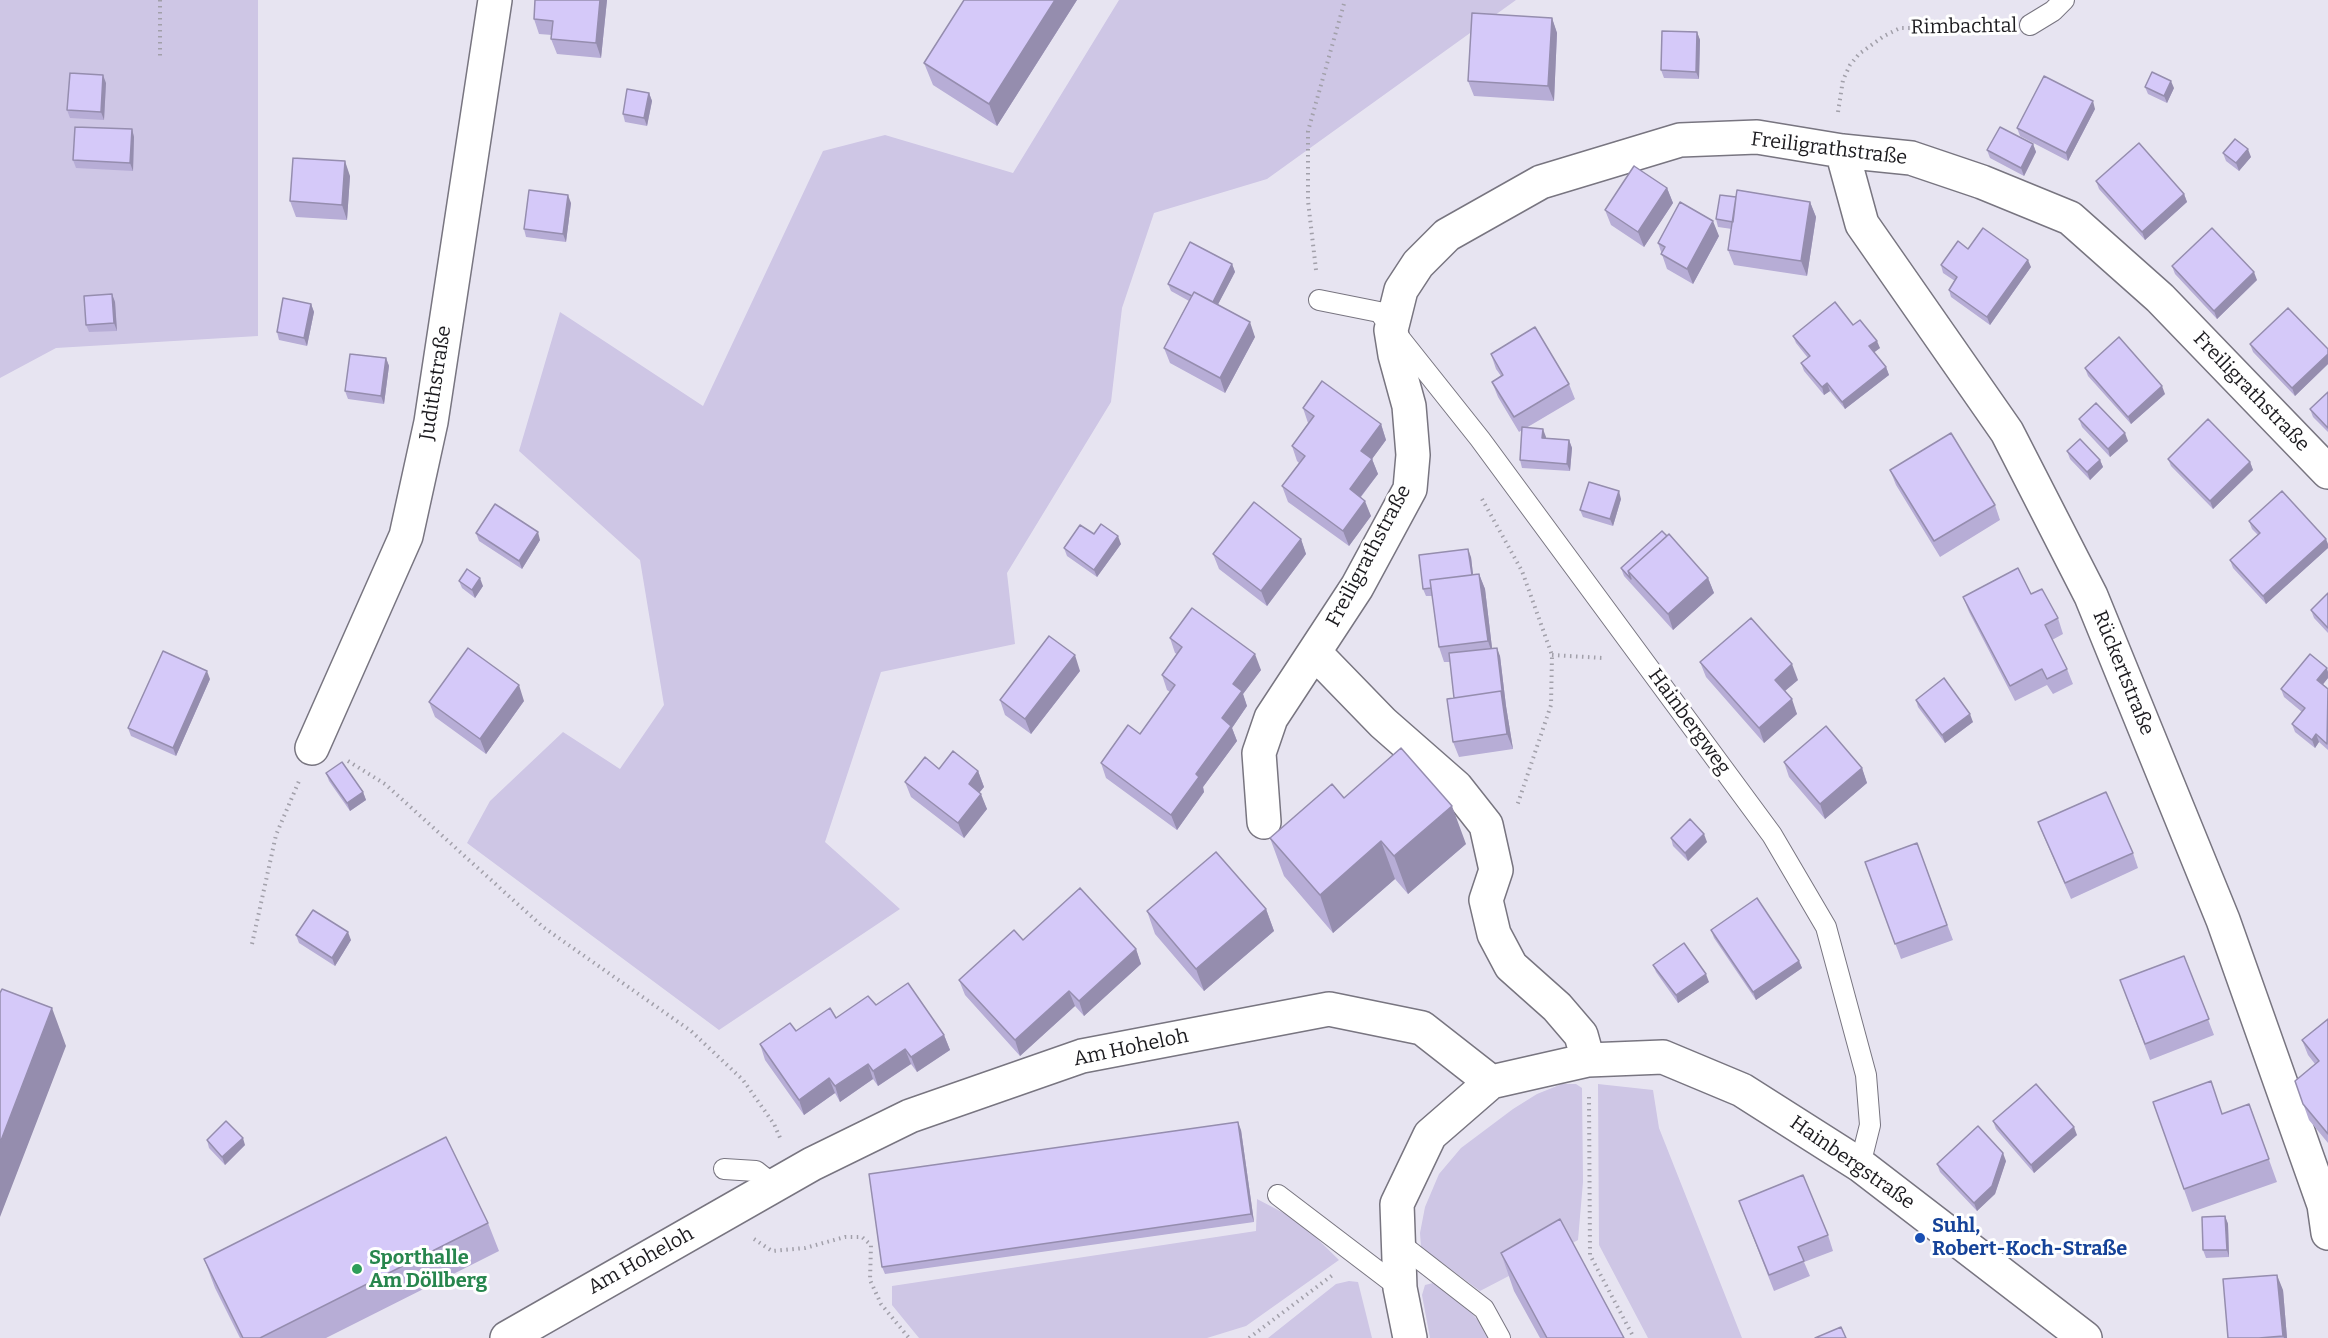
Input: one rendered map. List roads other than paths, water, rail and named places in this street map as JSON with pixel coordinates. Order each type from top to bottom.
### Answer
[{"type":"street","name":"Judithstraße","points":[[312,748],[406,536],[431,422],[495,0]]},
{"type":"street","name":"Freiligrathstraße","points":[[1264,822],[1259,753],[1271,718],[1357,587],[1410,489],[1413,455],[1409,406],[1395,355],[1391,330],[1401,290],[1418,264],[1447,235],[1541,182],[1680,140],[1757,137],[1842,151],[1911,158],[1982,182],[2070,218],[2160,298],[2328,472]]},
{"type":"street","name":"Rückertstraße","points":[[1842,151],[1862,224],[2007,432],[2091,596],[2223,920],[2324,1205],[2328,1233]]},
{"type":"street","points":[[1315,653],[1383,723],[1456,788],[1486,825],[1496,870],[1486,900],[1494,934],[1511,966],[1557,1007],[1581,1035],[1588,1060]]},
{"type":"street","name":"Am Hoheloh","points":[[507,1338],[812,1164],[910,1116],[1082,1056],[1329,1009],[1422,1028],[1491,1082]]},
{"type":"street","name":"Hainbergstraße","points":[[1491,1082],[1588,1060],[1663,1057],[1742,1090],[1860,1164],[2085,1338]]},
{"type":"street","points":[[1410,1338],[1400,1288],[1397,1204],[1430,1135],[1491,1082]]},
{"type":"lane","name":"Rimbachtal","points":[[2030,25],[2053,11],[2064,0]]},
{"type":"lane","name":"Hainbergweg","points":[[1320,300],[1379,312],[1391,330],[1480,439],[1772,835],[1826,927],[1866,1075],[1870,1125],[1860,1164]]},
{"type":"lane","points":[[724,1169],[756,1171],[775,1186]]},
{"type":"lane","points":[[1278,1195],[1400,1288]]},
{"type":"lane","points":[[1399,1243],[1484,1310],[1500,1338]]},
{"type":"place","name":"Suhl, Robert-Koch-Straße","points":[[1920,1238]]},
{"type":"place","name":"Sporthalle Am Döllberg","points":[[357,1269]]}]
